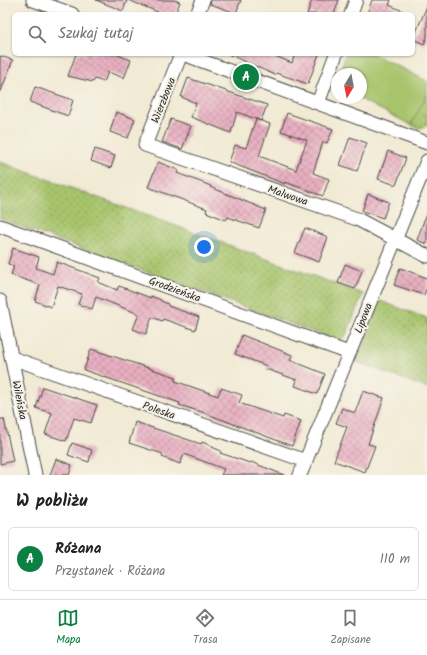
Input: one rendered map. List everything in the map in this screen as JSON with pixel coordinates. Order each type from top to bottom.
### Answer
[{"type":"street","points":[[33,0],[66,12]]},
{"type":"street","points":[[198,12],[203,0]]},
{"type":"street","points":[[352,12],[356,0]]},
{"type":"street","name":"Wierzbowa","points":[[145,146],[181,56]]},
{"type":"street","points":[[187,56],[427,143]]},
{"type":"street","points":[[318,104],[335,56]]},
{"type":"street","name":"Malwowa","points":[[145,146],[357,219],[377,228],[394,240],[427,256]]},
{"type":"street","name":"Lipowa","points":[[300,475],[427,161]]},
{"type":"street","name":"Grodzieńska","points":[[0,226],[350,353]]},
{"type":"street","name":"Wileńska","points":[[0,302],[34,475]]},
{"type":"street","name":"Poleska","points":[[12,358],[306,461]]},
{"type":"green space","points":[[345,56],[377,56],[427,81],[427,94],[411,125],[367,103],[367,68],[341,68]]},
{"type":"green space","points":[[427,94],[427,126],[418,128],[411,125]]},
{"type":"green space","points":[[0,162],[363,294],[346,335],[339,341],[0,219]]},
{"type":"green space","points":[[380,301],[427,318],[427,388],[356,362]]},
{"type":"building","points":[[96,0],[127,0],[123,11]]},
{"type":"building","points":[[128,0],[174,0],[180,2],[176,12],[158,12]]},
{"type":"building","points":[[211,0],[241,0],[236,12],[210,4]]},
{"type":"building","points":[[312,0],[339,0],[335,12],[308,12]]},
{"type":"building","points":[[372,0],[391,0],[389,5],[405,12],[368,12]]},
{"type":"building","points":[[427,6],[427,37],[424,44],[415,40],[415,34]]},
{"type":"building","points":[[0,56],[13,60],[1,91],[0,91]]},
{"type":"building","points":[[75,56],[120,56],[131,60],[124,78],[108,72],[104,82],[95,79],[93,82],[68,76]]},
{"type":"building","points":[[232,56],[275,56],[292,63],[294,56],[318,56],[308,84],[276,73],[275,75]]},
{"type":"building","points":[[188,78],[267,105],[261,121],[237,112],[231,133],[191,117],[196,103],[181,97]]},
{"type":"building","points":[[35,87],[73,100],[68,116],[30,102]]},
{"type":"building","points":[[116,112],[135,119],[128,138],[110,132]]},
{"type":"building","points":[[287,113],[333,129],[327,143],[323,142],[313,173],[329,179],[323,196],[285,182],[285,184],[229,162],[235,145],[246,148],[256,119],[270,124],[259,156],[296,170],[307,140],[281,131]]},
{"type":"building","points":[[171,119],[191,126],[182,149],[162,142]]},
{"type":"building","points":[[350,137],[367,143],[357,171],[340,165]]},
{"type":"building","points":[[95,149],[115,156],[111,168],[91,161]]},
{"type":"building","points":[[388,151],[406,158],[396,185],[378,179]]},
{"type":"building","points":[[158,162],[178,170],[177,173],[266,210],[259,228],[228,217],[226,220],[206,212],[207,209],[148,187]]},
{"type":"building","points":[[368,194],[389,202],[383,218],[362,211]]},
{"type":"building","points":[[427,215],[427,244],[417,240]]},
{"type":"building","points":[[305,228],[328,237],[319,262],[295,253]]},
{"type":"building","points":[[13,248],[39,257],[36,268],[53,274],[57,262],[100,278],[98,282],[117,290],[119,286],[151,298],[151,296],[168,304],[168,306],[199,317],[195,330],[163,319],[162,321],[152,317],[146,334],[133,329],[139,314],[96,297],[92,309],[78,304],[82,294],[58,286],[51,307],[35,301],[40,285],[11,275],[14,266],[8,264]]},
{"type":"building","points":[[345,264],[362,271],[355,289],[338,283]]},
{"type":"building","points":[[400,268],[427,278],[427,287],[424,295],[394,285]]},
{"type":"building","points":[[242,335],[292,355],[290,360],[325,374],[317,394],[295,386],[297,380],[266,369],[267,366],[235,354]]},
{"type":"building","points":[[91,349],[176,377],[175,381],[218,396],[221,388],[242,395],[239,403],[283,418],[284,415],[301,421],[292,446],[202,412],[179,405],[180,403],[84,370]]},
{"type":"building","points":[[43,387],[97,405],[91,423],[74,418],[66,441],[45,434],[52,413],[36,408]]},
{"type":"building","points":[[363,391],[384,398],[368,444],[375,446],[365,472],[334,461],[347,427],[336,423],[342,408],[355,413]]},
{"type":"building","points":[[0,419],[4,419],[13,461],[0,464]]},
{"type":"building","points":[[135,422],[201,444],[202,442],[221,451],[220,453],[250,463],[251,462],[284,475],[221,475],[224,469],[184,454],[180,464],[162,457],[163,454],[129,443]]},
{"type":"building","points":[[72,443],[92,450],[89,462],[68,455]]},
{"type":"building","points":[[56,459],[72,465],[69,475],[50,475]]},
{"type":"place","name":"Różana","points":[[246,77]]}]
